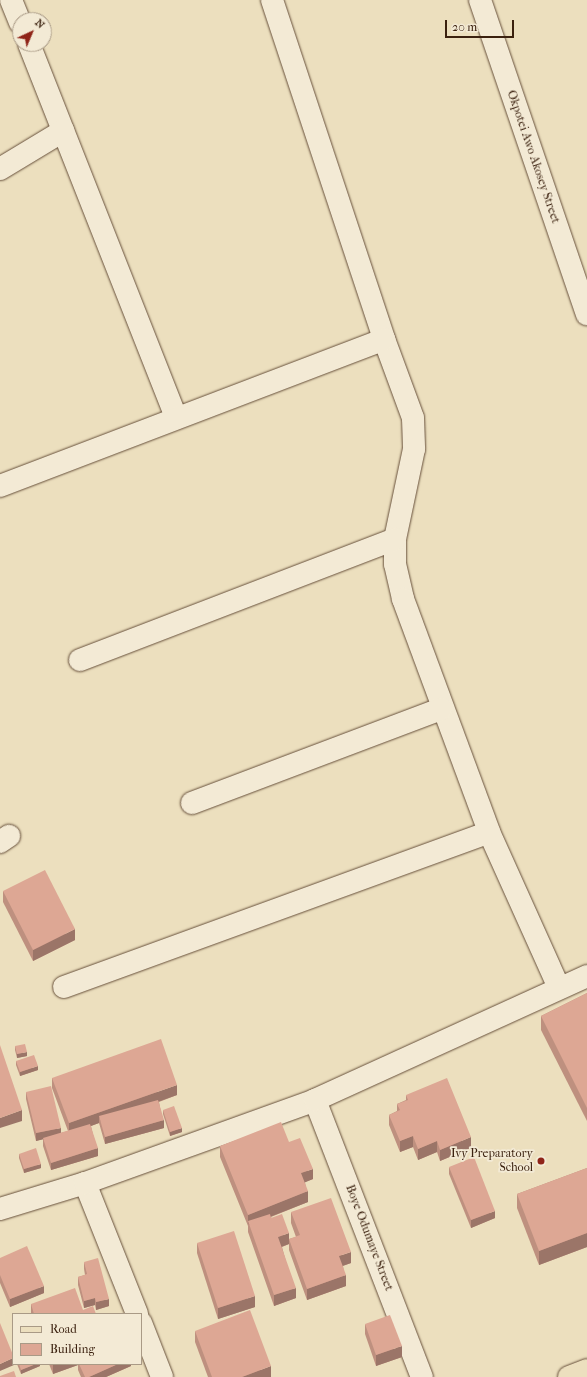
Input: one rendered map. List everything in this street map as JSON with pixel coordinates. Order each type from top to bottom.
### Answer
[{"type":"street","points":[[11,0],[16,12]]},
{"type":"street","points":[[272,0],[384,339],[413,418],[414,449],[395,539],[395,564],[403,599],[441,709],[489,832],[559,988]]},
{"type":"street","name":"Okpotei Awo Akosey Street","points":[[480,0],[587,314]]},
{"type":"street","points":[[32,52],[176,418]]},
{"type":"street","points":[[0,169],[64,131]]},
{"type":"street","points":[[0,486],[384,339]]},
{"type":"street","points":[[80,660],[395,539]]},
{"type":"street","points":[[192,803],[441,709]]},
{"type":"street","points":[[64,987],[489,832]]},
{"type":"street","points":[[0,1209],[85,1183],[315,1100],[587,976]]},
{"type":"street","name":"Boye Odumaye Street","points":[[315,1100],[422,1377]]},
{"type":"street","points":[[85,1183],[137,1313]]},
{"type":"street","points":[[142,1326],[162,1377]]},
{"type":"building","points":[[45,870],[75,929],[33,950],[3,891]]},
{"type":"building","points":[[587,993],[587,1108],[541,1016]]},
{"type":"building","points":[[161,1039],[177,1085],[69,1123],[52,1078]]},
{"type":"building","points":[[25,1044],[27,1052],[17,1054],[15,1046]]},
{"type":"building","points":[[0,1045],[22,1110],[0,1118]]},
{"type":"building","points":[[34,1055],[38,1066],[20,1072],[16,1061]]},
{"type":"building","points":[[447,1078],[471,1137],[440,1150],[437,1141],[418,1149],[413,1136],[400,1141],[389,1115],[400,1110],[397,1104],[408,1100],[406,1095]]},
{"type":"building","points":[[51,1086],[61,1128],[36,1133],[26,1092]]},
{"type":"building","points":[[158,1100],[164,1120],[105,1137],[99,1116]]},
{"type":"building","points":[[174,1106],[182,1128],[170,1132],[163,1110]]},
{"type":"building","points":[[281,1122],[289,1142],[300,1138],[313,1169],[301,1173],[308,1191],[248,1215],[220,1146]]},
{"type":"building","points":[[90,1124],[98,1148],[51,1163],[43,1138]]},
{"type":"building","points":[[36,1148],[41,1164],[24,1169],[19,1154]]},
{"type":"building","points":[[474,1157],[495,1211],[471,1220],[449,1167]]},
{"type":"building","points":[[587,1168],[587,1233],[539,1251],[517,1194]]},
{"type":"building","points":[[331,1198],[351,1252],[339,1256],[346,1275],[307,1289],[289,1239],[300,1235],[291,1212]]},
{"type":"building","points":[[270,1214],[271,1218],[282,1214],[289,1233],[278,1237],[296,1288],[274,1295],[248,1221]]},
{"type":"building","points":[[234,1231],[255,1296],[218,1308],[197,1243]]},
{"type":"building","points":[[27,1246],[44,1286],[10,1299],[0,1275],[0,1258]]},
{"type":"building","points":[[98,1258],[109,1299],[96,1302],[95,1298],[84,1301],[78,1277],[87,1274],[84,1262]]},
{"type":"building","points":[[75,1288],[83,1310],[93,1306],[96,1313],[34,1313],[31,1304]]},
{"type":"building","points":[[250,1310],[271,1366],[242,1377],[212,1377],[195,1331]]},
{"type":"building","points":[[390,1315],[402,1346],[376,1355],[365,1324]]},
{"type":"building","points":[[0,1323],[12,1353],[12,1358],[0,1364]]},
{"type":"building","points":[[19,1365],[34,1365],[21,1370]]},
{"type":"building","points":[[79,1365],[116,1365],[89,1377],[85,1377]]},
{"type":"building","points":[[14,1371],[16,1377],[0,1377],[0,1376]]},
{"type":"place","name":"Ivy Preparatory School","points":[[541,1161]]}]
